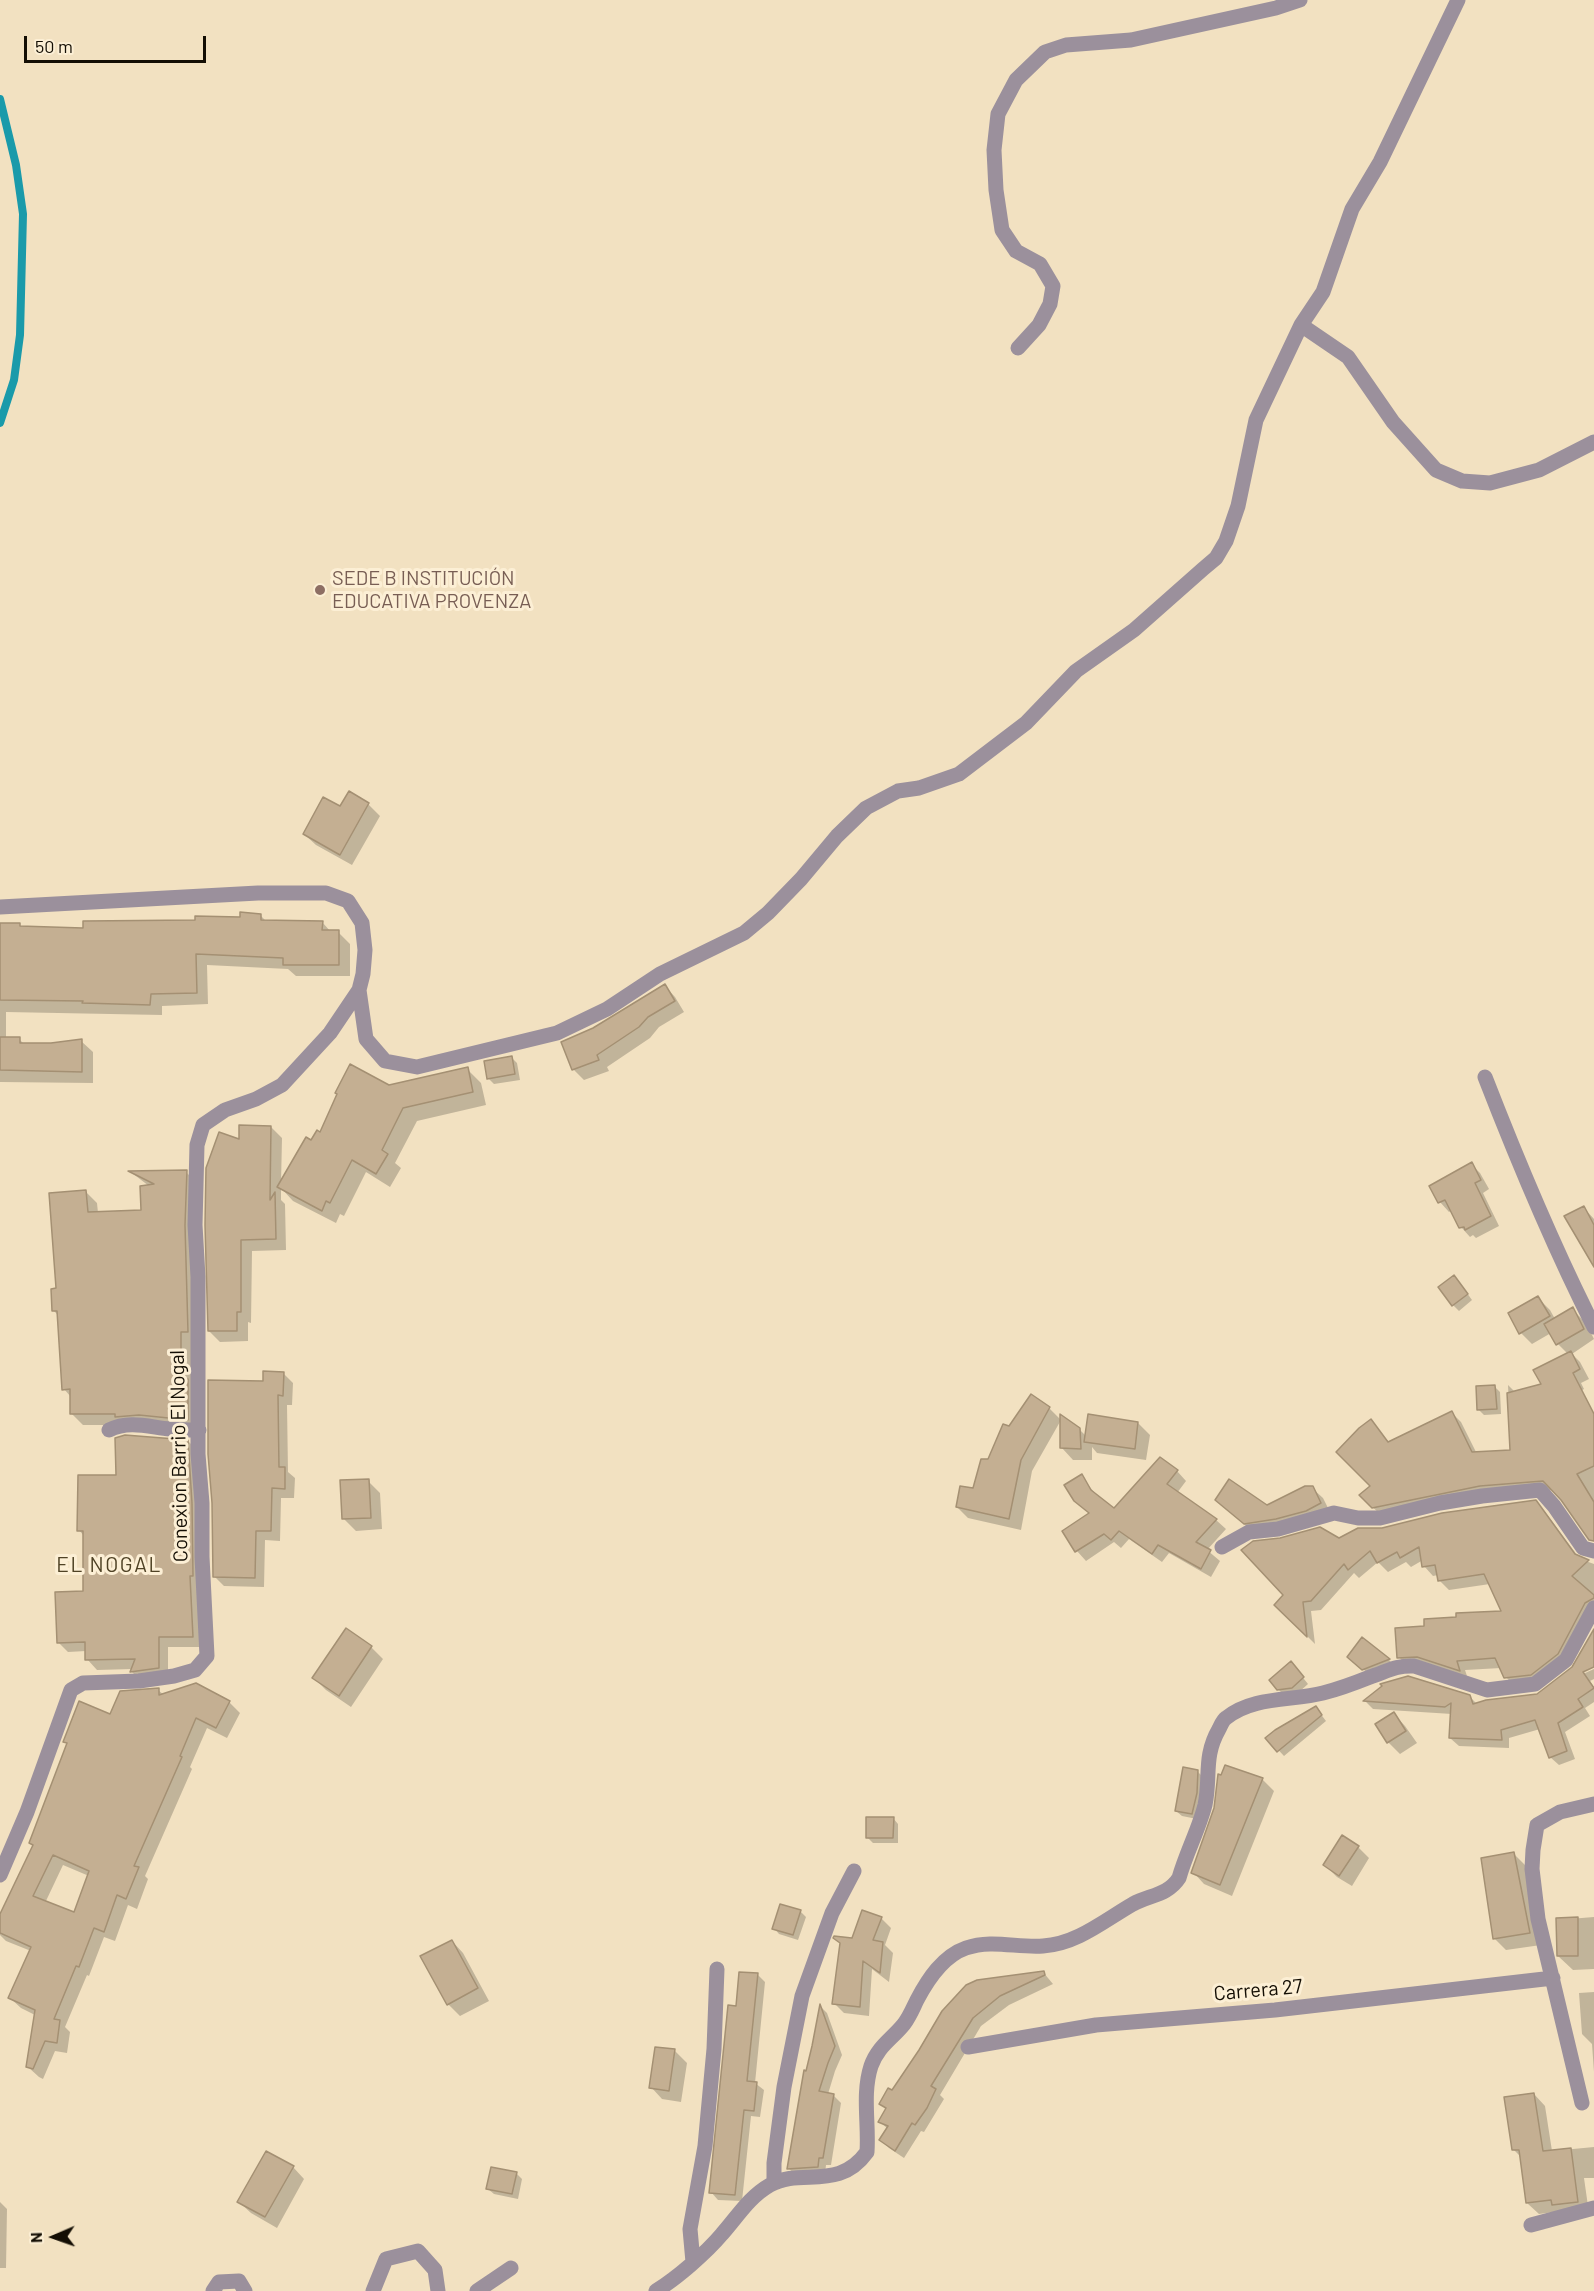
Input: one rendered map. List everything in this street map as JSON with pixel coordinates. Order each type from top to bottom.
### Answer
[{"type":"street","points":[[1018,348],[1039,325],[1050,304],[1053,286],[1040,264],[1016,251],[1002,230],[996,190],[994,150],[998,114],[1016,80],[1045,52],[1066,45],[1131,40],[1276,8],[1300,0]]},
{"type":"street","points":[[0,907],[258,893],[326,893],[348,901],[362,923],[365,950],[359,990],[366,1039],[385,1061],[417,1066],[557,1034],[607,1009],[660,974],[717,944],[744,933],[768,913],[801,879],[837,836],[866,808],[898,791],[919,788],[959,774],[1026,723],[1076,671],[1134,630],[1216,558],[1226,542],[1238,506],[1256,420],[1301,325],[1323,292],[1352,209],[1380,162],[1458,0]]},
{"type":"street","points":[[1301,325],[1348,357],[1393,422],[1436,470],[1462,481],[1490,483],[1539,470],[1594,442]]},
{"type":"street","name":"Conexion Barrio El Nogal","points":[[0,1875],[27,1812],[71,1690],[83,1683],[139,1681],[174,1676],[195,1670],[207,1656],[199,1430],[195,1176],[197,1145],[203,1125],[225,1110],[256,1100],[282,1085],[330,1033],[359,990]]},
{"type":"street","points":[[1485,1077],[1521,1171],[1565,1270],[1594,1327]]},
{"type":"street","points":[[108,1430],[137,1424],[172,1430],[199,1430]]},
{"type":"street","points":[[1222,1547],[1249,1532],[1278,1529],[1334,1513],[1358,1518],[1380,1518],[1471,1497],[1540,1490],[1583,1548],[1594,1551]]},
{"type":"street","points":[[656,2291],[670,2283],[715,2242],[755,2194],[774,2183],[795,2178],[824,2178],[834,2175],[861,2160],[867,2152],[867,2088],[871,2066],[879,2047],[904,2024],[928,1980],[946,1959],[965,1948],[984,1944],[1043,1946],[1064,1942],[1134,1904],[1164,1893],[1174,1886],[1179,1878],[1205,1805],[1208,1757],[1213,1740],[1225,1718],[1246,1708],[1289,1697],[1304,1698],[1323,1693],[1405,1665],[1487,1690],[1535,1684],[1566,1660],[1594,1608]]},
{"type":"street","points":[[1582,2103],[1554,1978],[1538,1919],[1533,1850],[1537,1825],[1560,1812],[1594,1804]]},
{"type":"street","points":[[774,2183],[774,2163],[784,2087],[802,1996],[832,1912],[854,1871]]},
{"type":"street","points":[[693,2262],[690,2229],[705,2146],[714,2049],[717,1969]]},
{"type":"street","name":"Carrera 27","points":[[968,2047],[1096,2025],[1275,2010],[1554,1978]]},
{"type":"street","points":[[1531,2225],[1594,2208]]},
{"type":"street","points":[[373,2291],[386,2259],[418,2251],[435,2270],[438,2291]]},
{"type":"street","points":[[477,2291],[511,2268]]},
{"type":"street","points":[[213,2291],[219,2282],[239,2281],[245,2291]]},
{"type":"building","points":[[349,791],[369,803],[340,855],[303,834],[323,797],[340,806]]},
{"type":"building","points":[[240,912],[261,914],[261,920],[323,921],[322,930],[339,930],[339,965],[283,965],[283,958],[196,954],[197,993],[151,994],[150,1005],[0,1000],[0,923],[83,928],[83,921],[195,920],[195,916],[240,917]]},
{"type":"building","points":[[665,984],[675,1001],[648,1017],[639,1027],[597,1055],[599,1060],[572,1070],[561,1042],[593,1028]]},
{"type":"building","points":[[0,1037],[20,1037],[20,1043],[51,1043],[82,1039],[82,1072],[0,1070]]},
{"type":"building","points":[[512,1056],[515,1074],[487,1079],[484,1061]]},
{"type":"building","points":[[350,1064],[389,1085],[468,1067],[473,1092],[403,1108],[382,1150],[388,1154],[376,1174],[352,1160],[330,1203],[326,1201],[322,1211],[277,1187],[306,1137],[311,1140],[317,1130],[320,1132],[337,1094],[335,1093]]},
{"type":"building","points":[[239,1125],[271,1126],[270,1200],[275,1192],[276,1239],[241,1240],[241,1312],[237,1312],[237,1331],[208,1331],[206,1168],[219,1132],[239,1139]]},
{"type":"building","points":[[1472,1162],[1481,1180],[1475,1183],[1491,1216],[1465,1230],[1464,1227],[1459,1228],[1445,1200],[1438,1203],[1429,1186]]},
{"type":"building","points":[[187,1170],[185,1225],[188,1332],[181,1332],[181,1379],[188,1379],[188,1420],[139,1415],[115,1417],[115,1414],[70,1414],[70,1389],[62,1390],[57,1311],[52,1311],[51,1289],[56,1288],[49,1193],[86,1190],[88,1212],[141,1210],[140,1186],[154,1184],[128,1171]]},
{"type":"building","points":[[1584,1206],[1594,1225],[1594,1267],[1564,1216]]},
{"type":"building","points":[[1454,1275],[1468,1294],[1452,1306],[1438,1287]]},
{"type":"building","points":[[1538,1296],[1550,1316],[1519,1334],[1508,1313]]},
{"type":"building","points":[[1573,1307],[1584,1329],[1556,1345],[1544,1324]]},
{"type":"building","points":[[1571,1351],[1580,1369],[1573,1373],[1594,1414],[1594,1466],[1577,1474],[1594,1502],[1594,1541],[1589,1540],[1561,1500],[1543,1481],[1480,1486],[1372,1508],[1359,1495],[1370,1486],[1336,1452],[1371,1419],[1388,1442],[1452,1411],[1472,1452],[1510,1450],[1507,1393],[1541,1384],[1533,1370]]},
{"type":"building","points":[[263,1371],[284,1372],[283,1396],[278,1395],[279,1467],[285,1467],[285,1489],[272,1488],[271,1531],[256,1531],[255,1578],[213,1577],[212,1503],[208,1454],[208,1380],[263,1381]]},
{"type":"building","points":[[1495,1385],[1497,1409],[1477,1410],[1476,1386]]},
{"type":"building","points":[[1031,1394],[1050,1407],[1021,1460],[1009,1519],[956,1507],[960,1486],[973,1488],[981,1459],[988,1459],[1003,1424],[1009,1426]]},
{"type":"building","points":[[1060,1414],[1080,1428],[1081,1449],[1060,1448]]},
{"type":"building","points":[[1088,1414],[1138,1422],[1135,1449],[1084,1442]]},
{"type":"building","points":[[125,1435],[188,1440],[192,1503],[193,1576],[190,1576],[193,1637],[159,1637],[159,1668],[130,1672],[135,1659],[85,1660],[85,1642],[57,1643],[55,1592],[83,1591],[83,1531],[77,1531],[78,1475],[116,1475],[115,1438]]},
{"type":"building","points":[[1160,1457],[1178,1470],[1167,1484],[1217,1519],[1196,1542],[1211,1550],[1201,1569],[1158,1545],[1152,1554],[1119,1531],[1111,1540],[1104,1534],[1075,1552],[1062,1531],[1089,1513],[1074,1501],[1064,1485],[1082,1474],[1091,1490],[1114,1508]]},
{"type":"building","points":[[369,1479],[371,1518],[342,1519],[340,1480]]},
{"type":"building","points":[[1229,1479],[1267,1505],[1305,1486],[1313,1486],[1321,1503],[1306,1511],[1244,1524],[1215,1500]]},
{"type":"building","points":[[1536,1500],[1575,1554],[1589,1560],[1572,1576],[1594,1595],[1594,1598],[1585,1603],[1558,1654],[1531,1675],[1504,1678],[1495,1658],[1457,1661],[1460,1671],[1417,1657],[1397,1658],[1395,1628],[1424,1626],[1424,1619],[1456,1617],[1456,1613],[1501,1611],[1484,1574],[1438,1581],[1435,1565],[1422,1567],[1419,1547],[1400,1558],[1397,1552],[1377,1563],[1370,1551],[1348,1570],[1344,1564],[1311,1601],[1303,1602],[1307,1637],[1274,1605],[1283,1595],[1241,1550],[1253,1541],[1280,1538],[1320,1527],[1339,1538],[1358,1528],[1382,1528],[1442,1513]]},
{"type":"building","points":[[346,1628],[372,1646],[339,1696],[312,1678]]},
{"type":"building","points":[[1594,1629],[1594,1667],[1583,1672],[1594,1688],[1578,1699],[1583,1707],[1558,1723],[1567,1751],[1549,1758],[1535,1720],[1501,1730],[1502,1740],[1449,1738],[1451,1703],[1445,1707],[1363,1701],[1382,1686],[1380,1684],[1408,1676],[1470,1695],[1473,1704],[1486,1700],[1537,1694],[1572,1667]]},
{"type":"building","points":[[1362,1637],[1390,1659],[1362,1670],[1347,1657]]},
{"type":"building","points":[[1291,1661],[1304,1677],[1292,1688],[1277,1690],[1269,1680]]},
{"type":"building","points":[[196,1683],[230,1701],[216,1728],[196,1718],[180,1756],[182,1757],[134,1866],[139,1867],[126,1899],[117,1895],[104,1932],[94,1928],[79,1967],[76,1966],[54,2019],[60,2020],[57,2043],[45,2041],[33,2069],[26,2067],[35,2010],[8,1998],[31,1947],[0,1933],[0,1914],[33,1845],[29,1843],[67,1743],[63,1742],[79,1701],[110,1714],[120,1691],[159,1688],[159,1695]],"holes":[[[53,1855],[89,1871],[74,1912],[33,1896]]]},
{"type":"building","points":[[1316,1706],[1322,1715],[1277,1752],[1265,1738]]},
{"type":"building","points":[[1394,1712],[1406,1731],[1387,1743],[1375,1724]]},
{"type":"building","points":[[1225,1765],[1263,1778],[1220,1885],[1191,1873],[1214,1808],[1218,1774],[1221,1775]]},
{"type":"building","points":[[1183,1767],[1198,1770],[1197,1793],[1192,1814],[1175,1811]]},
{"type":"building","points":[[866,1817],[894,1817],[893,1838],[866,1838]]},
{"type":"building","points":[[1342,1835],[1359,1846],[1339,1876],[1323,1865]]},
{"type":"building","points":[[1514,1852],[1530,1933],[1493,1939],[1481,1858]]},
{"type":"building","points":[[780,1904],[801,1910],[793,1935],[772,1929]]},
{"type":"building","points":[[862,1910],[882,1917],[873,1940],[883,1942],[880,1973],[863,1961],[860,2007],[832,2004],[840,1943],[833,1938],[834,1936],[852,1938]]},
{"type":"building","points":[[1578,1917],[1578,1956],[1557,1956],[1556,1918]]},
{"type":"building","points":[[452,1940],[478,1988],[447,2005],[420,1956]]},
{"type":"building","points":[[1044,1971],[1045,1975],[1000,1996],[973,2018],[931,2086],[936,2089],[927,2108],[915,2125],[912,2123],[895,2151],[879,2140],[888,2126],[878,2122],[886,2108],[879,2104],[888,2088],[892,2090],[942,2011],[966,1985],[977,1980]]},
{"type":"building","points":[[739,1972],[758,1973],[747,2081],[757,2082],[754,2111],[744,2110],[735,2195],[709,2193],[728,2005],[736,2006]]},
{"type":"building","points":[[820,2004],[835,2046],[819,2091],[834,2094],[823,2158],[819,2158],[818,2167],[787,2169],[804,2070],[806,2071]]},
{"type":"building","points":[[655,2047],[675,2049],[669,2091],[649,2088]]},
{"type":"building","points":[[1534,2093],[1543,2151],[1571,2148],[1578,2202],[1552,2205],[1551,2200],[1526,2203],[1519,2150],[1512,2150],[1504,2097]]},
{"type":"building","points":[[266,2151],[294,2166],[265,2217],[237,2202]]},
{"type":"building","points":[[491,2167],[517,2172],[512,2194],[486,2189]]},
{"type":"waterway","points":[[0,99],[16,165],[23,214],[20,335],[14,380],[0,423]]},
{"type":"place","name":"SEDE B INSTITUCIÓN EDUCATIVA PROVENZA","points":[[320,590]]},
{"type":"district","name":"EL NOGAL","points":[[109,1565]]}]
